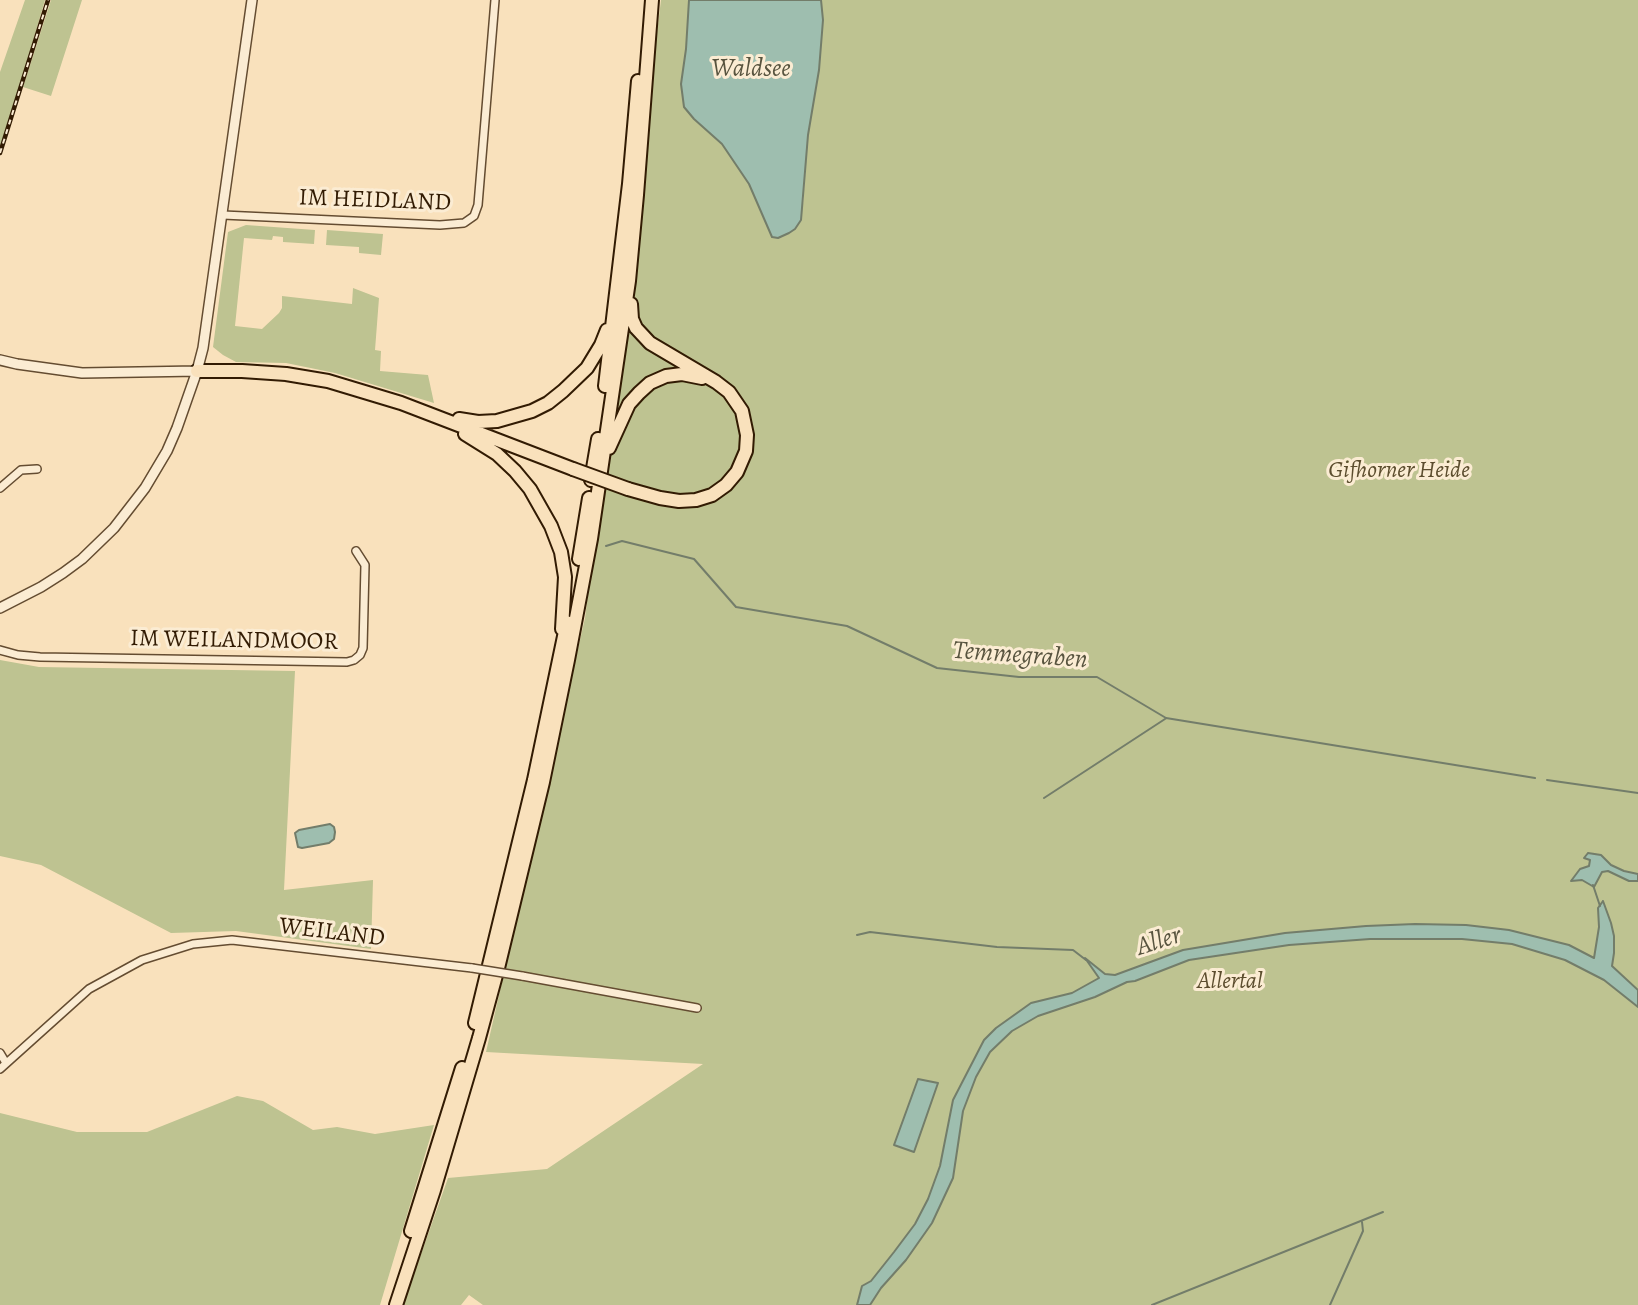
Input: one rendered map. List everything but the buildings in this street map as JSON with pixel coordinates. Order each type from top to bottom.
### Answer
[{"type":"highway","points":[[387,1305],[481,999],[534,780],[578,568],[603,404],[629,184],[644,0]]},
{"type":"highway","points":[[396,1305],[438,1177],[498,968],[543,782],[568,660],[591,538],[629,281],[652,0]]},
{"type":"highway","points":[[197,371],[275,373],[328,381],[425,412],[628,489],[660,498],[687,501],[712,495],[732,479],[741,466],[746,450],[746,427],[742,411],[734,398],[716,382],[659,350],[642,336],[630,311],[629,281]]},
{"type":"highway","points":[[425,412],[478,422],[497,421],[532,411],[548,403],[587,368],[601,345],[614,313]]},
{"type":"highway","points":[[603,462],[629,404],[650,383],[666,376],[682,374],[716,382]]},
{"type":"highway","points":[[425,412],[480,442],[496,454],[515,471],[541,507],[561,552],[565,576],[559,659]]},
{"type":"street","points":[[0,608],[41,587],[82,559],[134,505],[167,451],[203,348],[252,0]]},
{"type":"street","name":"IM HEIDLAND","points":[[223,215],[440,225],[464,223],[474,216],[478,205],[495,0]]},
{"type":"street","points":[[0,360],[74,373],[197,371]]},
{"type":"street","points":[[0,488],[21,470],[37,468]]},
{"type":"street","name":"IM WEILANDMOOR","points":[[0,650],[40,657],[347,663],[360,655],[363,648],[365,565],[356,551]]},
{"type":"street","name":"WEILAND","points":[[3,1066],[89,989],[142,960],[193,944],[232,940],[472,968],[697,1008]]},
{"type":"street","points":[[0,1053],[3,1066]]},
{"type":"green space","points":[[25,0],[45,0],[0,155],[0,72]]},
{"type":"green space","points":[[51,0],[82,0],[51,96],[23,87]]},
{"type":"green space","points":[[661,0],[689,0],[681,84],[694,119],[722,144],[749,184],[772,237],[803,204],[808,135],[819,70],[823,20],[821,0],[1638,0],[1638,1305],[483,1305],[469,1295],[461,1305],[403,1305],[448,1178],[547,1169],[703,1064],[486,1052],[585,618]]},
{"type":"green space","points":[[246,225],[315,230],[314,244],[283,242],[283,237],[273,236],[272,240],[244,238],[235,326],[262,329],[279,313],[282,296],[352,304],[353,288],[379,298],[375,350],[381,351],[380,371],[428,375],[434,403],[335,373],[286,363],[236,362],[213,347],[228,232]]},
{"type":"green space","points":[[327,230],[383,234],[381,255],[359,253],[359,247],[326,245]]},
{"type":"green space","points":[[0,660],[39,667],[295,671],[284,890],[373,880],[371,949],[236,931],[171,933],[41,865],[0,856]]},
{"type":"green space","points":[[237,1096],[263,1101],[313,1130],[337,1127],[375,1134],[434,1125],[380,1305],[0,1305],[0,1113],[77,1132],[147,1132]]},
{"type":"water","name":"Waldsee","points":[[689,0],[821,0],[823,20],[819,70],[808,135],[801,220],[795,229],[778,238],[772,237],[749,184],[722,144],[684,107],[681,84]]},
{"type":"water","points":[[330,824],[335,832],[334,839],[329,843],[298,847],[295,833],[299,830]]},
{"type":"water","points":[[1588,853],[1601,855],[1611,865],[1638,874],[1638,881],[1629,881],[1608,871],[1602,872],[1594,887],[1582,880],[1571,881],[1580,869],[1589,866],[1590,860],[1584,858]]},
{"type":"water","points":[[1603,901],[1614,936],[1612,966],[1638,990],[1638,1007],[1604,980],[1565,960],[1512,944],[1462,939],[1370,939],[1289,945],[1189,960],[1038,1016],[1012,1031],[990,1052],[976,1077],[963,1111],[953,1178],[932,1223],[870,1305],[857,1305],[862,1286],[871,1281],[894,1252],[915,1224],[928,1199],[940,1166],[953,1100],[984,1040],[1031,1003],[1072,993],[1099,978],[1085,958],[1105,974],[1115,975],[1183,950],[1285,933],[1415,924],[1466,925],[1509,930],[1569,945],[1594,958],[1599,927],[1598,908]]},
{"type":"water","points":[[918,1079],[938,1083],[914,1152],[894,1145]]},
{"type":"waterway","name":"Temmegraben","points":[[606,546],[622,541],[694,559],[736,607],[847,626],[937,668],[1019,677],[1097,677],[1166,718],[1535,778]]},
{"type":"waterway","points":[[1044,798],[1165,719]]},
{"type":"waterway","name":"Temmegraben","points":[[1547,780],[1638,793]]},
{"type":"waterway","points":[[1593,885],[1600,906]]},
{"type":"waterway","points":[[857,935],[870,932],[997,947],[1073,950],[1086,960]]},
{"type":"waterway","points":[[1152,1305],[1383,1212]]},
{"type":"waterway","points":[[1330,1305],[1363,1231],[1362,1222]]},
{"type":"railway","points":[[0,153],[48,0]]},
{"type":"park label","name":"Gifhorner Heide","points":[[1399,471]]},
{"type":"park label","name":"Allertal","points":[[1230,982]]},
{"type":"water label","name":"Aller","points":[[1159,942]]}]
